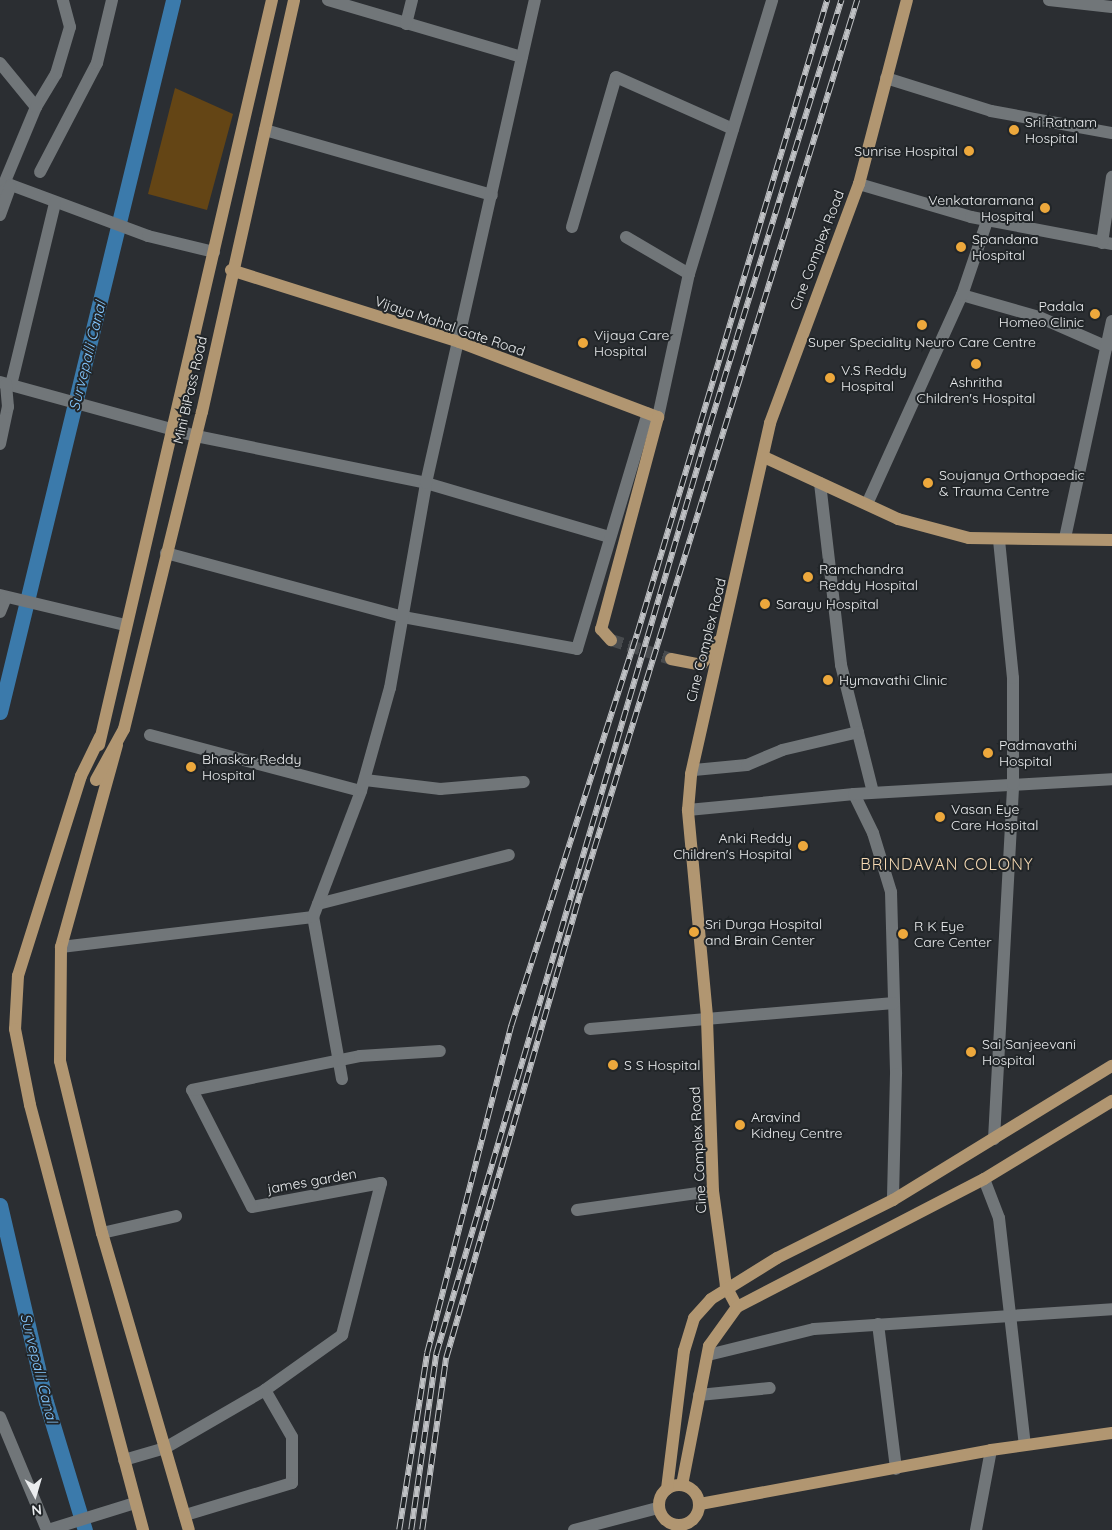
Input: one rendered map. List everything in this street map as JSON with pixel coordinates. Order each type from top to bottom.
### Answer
[{"type":"main road","points":[[143,1530],[30,1105],[15,1029],[18,976],[81,776],[100,738],[125,625],[174,429],[272,0]]},
{"type":"main road","name":"Mini BiPass Road","points":[[100,738],[96,780],[117,745],[196,436],[231,270],[294,0]]},
{"type":"main road","name":"Cine Complex Road","points":[[737,1307],[726,1286],[713,1191],[706,1016],[688,810],[707,688],[725,632],[770,423],[802,329],[859,184],[907,0]]},
{"type":"main road","name":"Vijaya Mahal Gate Road","points":[[231,270],[459,342],[653,415]]},
{"type":"main road","points":[[611,640],[601,629],[653,415]]},
{"type":"main road","points":[[764,457],[898,518],[969,538],[1000,541],[1065,538],[1112,540]]},
{"type":"main road","points":[[671,659],[701,665],[725,632]]},
{"type":"main road","points":[[117,745],[62,946],[60,1061],[102,1233],[189,1530]]},
{"type":"main road","points":[[700,1504],[690,1522],[680,1528],[670,1522],[658,1508],[667,1489],[676,1395],[694,1318],[726,1286],[893,1200],[994,1140],[1112,1066]]},
{"type":"main road","points":[[682,1485],[708,1355],[722,1323],[737,1307],[984,1179],[1112,1101]]},
{"type":"main road","points":[[700,1504],[991,1450],[1112,1433]]},
{"type":"main road","points":[[667,1489],[682,1485],[694,1491],[700,1504]]},
{"type":"street","points":[[0,194],[36,107],[56,74],[70,27],[63,0]]},
{"type":"street","points":[[40,172],[97,63],[112,0]]},
{"type":"street","points":[[328,0],[522,57]]},
{"type":"street","points":[[406,24],[412,0]]},
{"type":"street","points":[[342,1079],[313,917],[363,786],[390,688],[426,483],[535,0]]},
{"type":"street","points":[[166,553],[402,617],[577,649],[609,537],[653,415],[689,274],[772,0]]},
{"type":"street","points":[[1049,0],[1112,6]]},
{"type":"street","points":[[0,63],[36,107]]},
{"type":"street","points":[[572,227],[616,77],[733,129]]},
{"type":"street","points":[[886,78],[991,111],[1112,133]]},
{"type":"street","points":[[265,130],[492,195]]},
{"type":"street","points":[[859,184],[988,221],[1107,243],[1112,177]]},
{"type":"street","points":[[0,194],[11,185]]},
{"type":"street","points":[[11,185],[55,203],[148,236],[214,252]]},
{"type":"street","points":[[0,215],[11,185]]},
{"type":"street","points":[[0,444],[8,407],[5,384],[55,203]]},
{"type":"street","points":[[867,504],[962,295],[988,221]]},
{"type":"street","points":[[626,237],[689,274]]},
{"type":"street","points":[[962,295],[1039,317],[1107,348]]},
{"type":"street","points":[[1065,538],[1112,321]]},
{"type":"street","points":[[5,384],[196,436],[426,483],[609,537]]},
{"type":"street","points":[[820,483],[841,665],[873,792]]},
{"type":"street","points":[[994,1140],[1013,784],[1013,678],[1000,541]]},
{"type":"street","points":[[0,612],[4,597],[70,615],[125,625]]},
{"type":"street","points":[[694,770],[746,764],[782,750],[858,732]]},
{"type":"street","points":[[150,735],[363,786],[440,788],[524,782]]},
{"type":"street","points":[[688,810],[873,792],[1112,779]]},
{"type":"street","points":[[854,794],[873,832],[891,892],[894,1003],[893,1200]]},
{"type":"street","points":[[318,904],[510,856]]},
{"type":"street","points":[[62,946],[313,917]]},
{"type":"street","points":[[590,1029],[706,1016],[894,1003]]},
{"type":"street","points":[[339,1063],[360,1056],[440,1052]]},
{"type":"street","name":"james garden","points":[[265,1390],[342,1335],[381,1183],[252,1207],[192,1090],[339,1063]]},
{"type":"street","points":[[984,1179],[999,1218],[1025,1445]]},
{"type":"street","points":[[577,1210],[713,1191]]},
{"type":"street","points":[[102,1233],[176,1216]]},
{"type":"street","points":[[708,1355],[814,1329],[1112,1309]]},
{"type":"street","points":[[878,1324],[896,1469]]},
{"type":"street","points":[[699,1395],[770,1388]]},
{"type":"street","points":[[124,1460],[165,1448],[265,1390],[292,1437],[292,1483],[185,1515]]},
{"type":"street","points":[[0,1417],[13,1452],[32,1489],[47,1530],[136,1503]]},
{"type":"street","points":[[976,1530],[991,1450]]},
{"type":"street","points":[[0,1456],[13,1452]]},
{"type":"street","points":[[574,1530],[618,1524],[658,1508]]},
{"type":"shaded area","points":[[175,88],[233,114],[207,210],[148,194]]},
{"type":"waterway","name":"Survepalli Canal","points":[[0,712],[173,0]]},
{"type":"waterway","name":"Survepalli Canal","points":[[0,1205],[46,1402],[85,1530]]},
{"type":"tunnel","points":[[611,640],[671,659]]},
{"type":"railway","points":[[399,1530],[427,1353],[511,1026],[637,634],[827,0]]},
{"type":"railway","points":[[411,1530],[436,1354],[710,424],[841,0]]},
{"type":"railway","points":[[422,1530],[446,1358],[581,891],[857,0]]},
{"type":"place","name":"Sri Ratnam Hospital","points":[[1014,130]]},
{"type":"place","name":"Sunrise Hospital","points":[[969,151]]},
{"type":"place","name":"Venkataramana Hospital","points":[[1045,208]]},
{"type":"place","name":"Spandana Hospital","points":[[961,247]]},
{"type":"place","name":"Padala Homeo Clinic","points":[[1095,314]]},
{"type":"place","name":"Super Speciality Neuro Care Centre","points":[[922,325]]},
{"type":"place","name":"Vijaya Care Hospital","points":[[583,343]]},
{"type":"place","name":"Ashritha Children's Hospital","points":[[976,364]]},
{"type":"place","name":"V.S Reddy Hospital","points":[[830,378]]},
{"type":"place","name":"Soujanya Orthopaedic & Trauma Centre","points":[[928,483]]},
{"type":"place","name":"Ramchandra Reddy Hospital","points":[[808,577]]},
{"type":"place","name":"Sarayu Hospital","points":[[765,604]]},
{"type":"place","name":"Hymavathi Clinic","points":[[828,680]]},
{"type":"place","name":"Padmavathi Hospital","points":[[988,753]]},
{"type":"place","name":"Bhaskar Reddy Hospital","points":[[191,767]]},
{"type":"place","name":"Vasan Eye Care Hospital","points":[[940,817]]},
{"type":"place","name":"Anki Reddy Children's Hospital","points":[[803,846]]},
{"type":"place","name":"Sri Durga Hospital and Brain Center","points":[[694,932]]},
{"type":"place","name":"R K Eye Care Center","points":[[903,934]]},
{"type":"place","name":"Sai Sanjeevani Hospital","points":[[971,1052]]},
{"type":"place","name":"S S Hospital","points":[[613,1065]]},
{"type":"place","name":"Aravind Kidney Centre","points":[[740,1125]]},
{"type":"district","name":"BRINDAVAN COLONY","points":[[947,864]]}]
